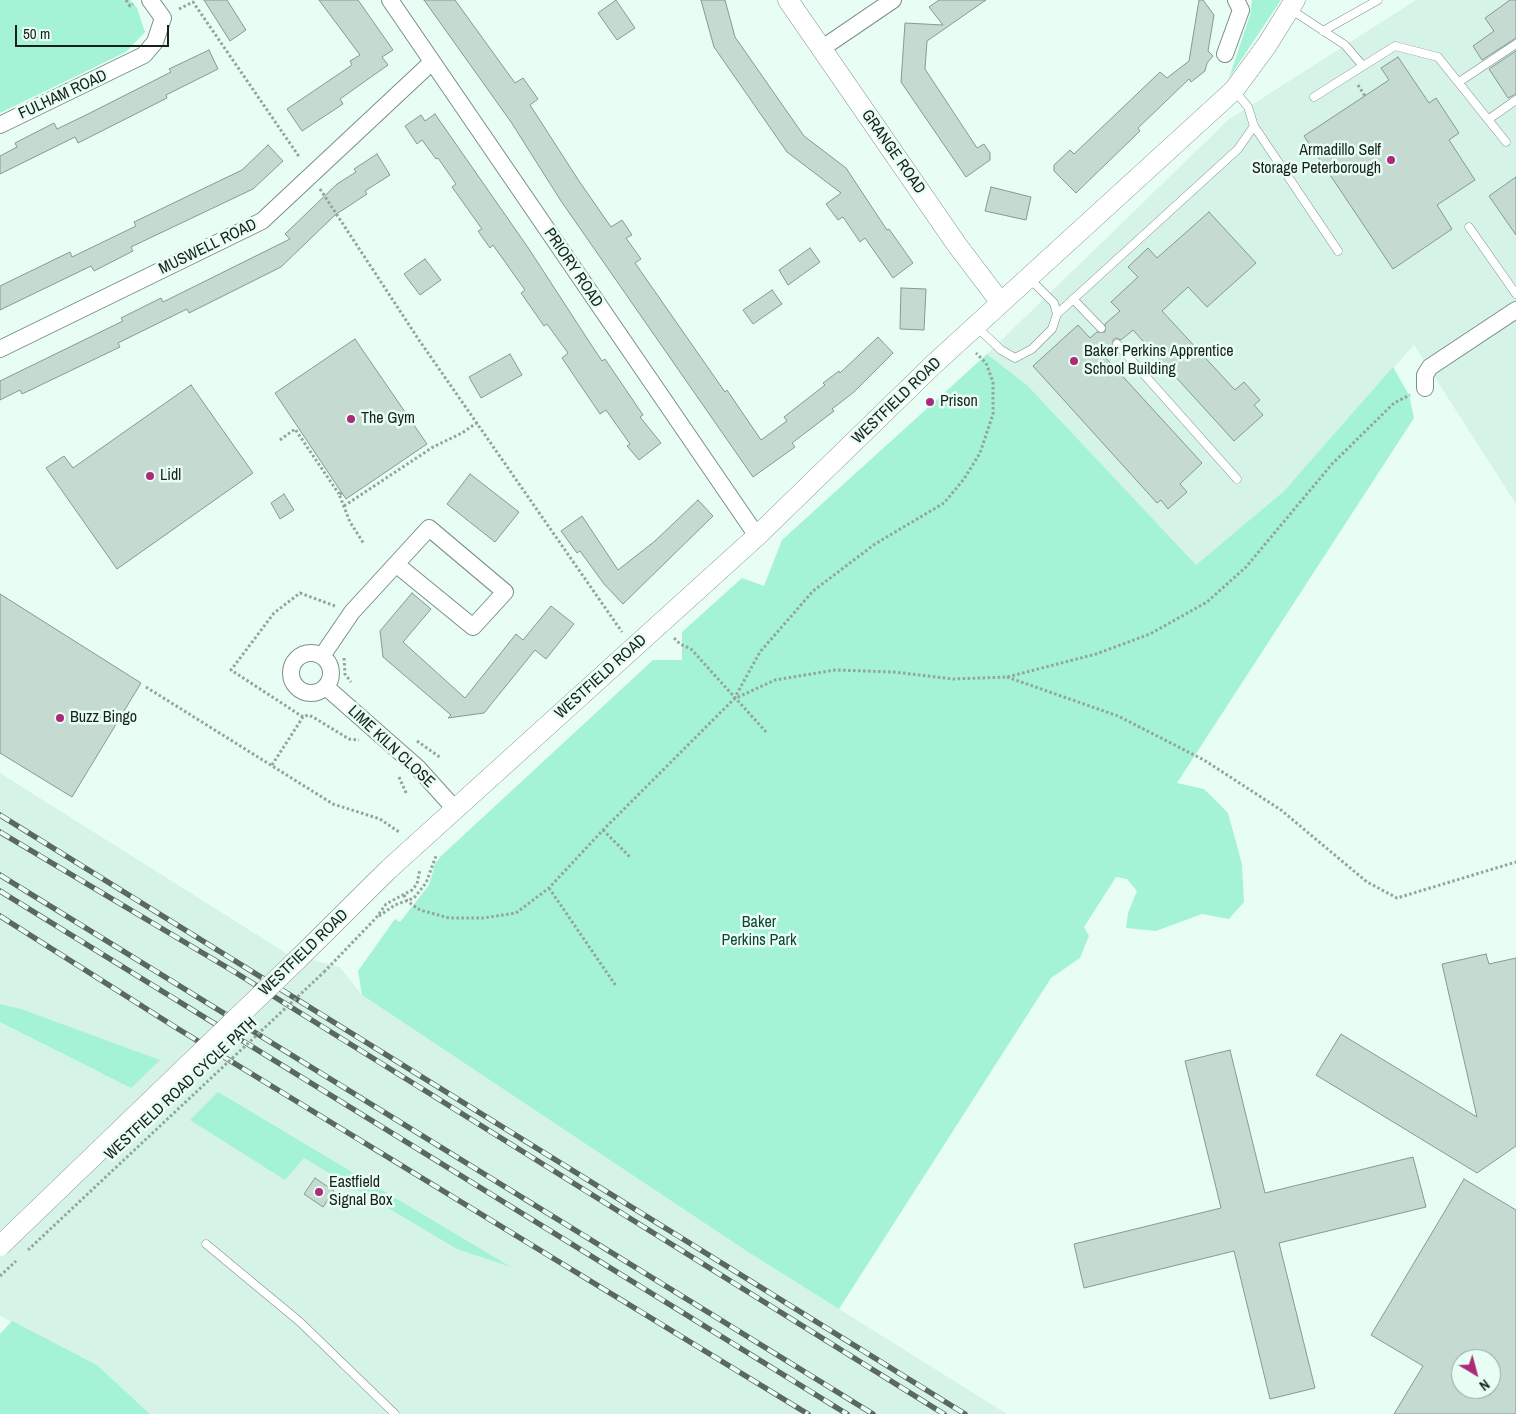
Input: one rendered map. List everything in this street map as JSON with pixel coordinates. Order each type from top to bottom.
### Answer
[{"type":"street","name":"FULHAM ROAD","points":[[0,124],[144,56],[155,42],[163,18],[150,0]]},
{"type":"street","name":"PRIORY ROAD","points":[[390,0],[757,536]]},
{"type":"street","name":"GRANGE ROAD","points":[[788,0],[952,237],[1001,303]]},
{"type":"street","points":[[822,49],[893,0]]},
{"type":"street","points":[[1225,54],[1241,10],[1236,0]]},
{"type":"street","name":"WESTFIELD ROAD","points":[[0,1246],[298,960],[389,869],[757,536],[958,342],[1234,90],[1267,45],[1292,4]]},
{"type":"street","name":"MUSWELL ROAD","points":[[0,349],[262,221],[432,62]]},
{"type":"street","points":[[1425,388],[1424,375],[1430,367],[1516,310]]},
{"type":"street","points":[[322,656],[352,612],[397,566],[429,528],[506,592],[473,627],[397,566]]},
{"type":"street","points":[[310,653],[322,656],[330,665],[332,671],[331,678],[326,687],[318,692],[305,693],[294,685],[291,673],[295,661],[299,657],[310,653]]},
{"type":"street","name":"LIME KILN CLOSE","points":[[326,687],[418,768],[455,808]]},
{"type":"lane","points":[[1324,31],[1378,0]]},
{"type":"lane","points":[[1292,4],[1345,46],[1363,66]]},
{"type":"lane","points":[[1459,82],[1516,44]]},
{"type":"lane","points":[[1314,97],[1395,46],[1438,57],[1489,118],[1506,142]]},
{"type":"lane","points":[[1234,90],[1248,107],[1254,126],[1338,250]]},
{"type":"lane","points":[[1489,118],[1516,100]]},
{"type":"lane","points":[[976,326],[1001,350],[1015,358],[1032,349],[1052,329],[1057,314],[1238,149],[1254,126]]},
{"type":"lane","points":[[1468,227],[1516,294]]},
{"type":"lane","points":[[1029,278],[1054,303],[1057,314]]},
{"type":"lane","points":[[1073,299],[1101,328]]},
{"type":"lane","points":[[1117,344],[1237,479]]},
{"type":"lane","points":[[206,1244],[300,1322],[396,1414]]},
{"type":"path","points":[[178,10],[193,1],[300,158]]},
{"type":"path","points":[[318,185],[419,340],[624,634]]},
{"type":"path","points":[[419,877],[412,890],[404,895],[407,901],[420,910],[449,918],[502,917],[516,913],[549,888],[603,830],[734,699],[760,652],[813,591],[875,544],[944,503],[964,479],[980,452],[993,414],[992,382],[980,356],[958,342]]},
{"type":"path","points":[[734,699],[775,680],[835,670],[894,672],[953,679],[1007,677],[1096,654],[1150,634],[1208,602],[1246,567],[1332,464],[1394,402],[1425,388]]},
{"type":"path","points":[[344,506],[433,446],[462,433],[478,422]]},
{"type":"path","points":[[280,440],[295,429],[341,493],[350,522],[364,544]]},
{"type":"path","points":[[303,717],[231,670],[274,613],[300,593],[352,612]]},
{"type":"path","points":[[672,636],[680,644],[692,649],[734,699],[767,733]]},
{"type":"path","points":[[344,656],[345,674],[354,686]]},
{"type":"path","points":[[1007,677],[1118,716],[1204,760],[1280,810],[1367,882],[1396,898],[1516,862]]},
{"type":"path","points":[[146,688],[333,804],[380,820],[399,832]]},
{"type":"path","points":[[272,766],[303,717],[308,715],[349,739],[363,741]]},
{"type":"path","points":[[416,740],[441,758]]},
{"type":"path","points":[[397,774],[407,795]]},
{"type":"path","points":[[603,830],[631,858]]},
{"type":"path","points":[[376,918],[395,905],[414,898],[426,883],[432,861],[436,856]]},
{"type":"path","points":[[549,888],[616,986]]},
{"type":"path","points":[[395,905],[398,889]]},
{"type":"path","name":"WESTFIELD ROAD CYCLE PATH","points":[[0,1276],[324,972],[376,918],[386,904],[404,895]]},
{"type":"shaded area","points":[[1416,0],[1516,0],[1516,504],[1414,345],[1283,492],[1196,566],[1027,385],[987,354],[1228,120]]},
{"type":"shaded area","points":[[0,773],[286,953],[340,967],[362,995],[748,1252],[1007,1414],[150,1414],[97,1365],[0,1316]]},
{"type":"green space","points":[[0,0],[130,0],[137,8],[145,32],[126,52],[0,113]]},
{"type":"green space","points":[[1252,0],[1281,0],[1229,78],[1250,15]]},
{"type":"green space","name":"Baker Perkins Park","points":[[987,354],[1027,385],[1196,565],[1283,492],[1393,367],[1409,395],[1414,418],[1177,783],[1204,789],[1228,813],[1242,864],[1244,902],[1229,919],[1202,914],[1156,931],[1126,928],[1128,913],[1137,891],[1127,879],[1116,877],[1084,927],[1089,936],[1080,958],[1051,978],[839,1309],[748,1252],[362,995],[358,971],[395,919],[400,922],[429,885],[435,864],[441,856],[653,660],[682,660],[682,632],[742,578],[764,586],[782,540]]},
{"type":"green space","points":[[0,1004],[21,1009],[160,1060],[131,1088],[0,1022]]},
{"type":"green space","points":[[218,1092],[511,1267],[457,1249],[304,1158],[285,1180],[190,1120]]},
{"type":"green space","points":[[12,1321],[97,1365],[150,1414],[0,1414],[0,1334]]},
{"type":"building","points":[[204,0],[227,0],[246,30],[230,41]]},
{"type":"building","points":[[319,0],[358,0],[393,50],[382,57],[388,65],[340,99],[343,104],[302,131],[287,109],[352,65],[350,61],[360,55]]},
{"type":"building","points":[[424,0],[455,0],[515,83],[523,78],[538,99],[530,105],[579,181],[611,227],[622,220],[632,235],[626,238],[641,259],[635,263],[761,440],[787,421],[784,417],[825,385],[823,383],[839,371],[840,373],[878,337],[893,353],[854,392],[832,409],[834,411],[792,443],[795,447],[753,477],[561,201],[511,122]]},
{"type":"building","points":[[616,0],[635,28],[617,40],[598,13]]},
{"type":"building","points":[[701,0],[725,0],[735,37],[804,136],[846,168],[887,230],[889,229],[913,263],[893,278],[865,238],[860,242],[843,217],[838,220],[826,204],[841,193],[787,152],[714,47]]},
{"type":"building","points":[[939,0],[986,0],[927,41],[925,69],[977,148],[984,144],[990,153],[990,160],[966,177],[901,82],[905,23],[943,25],[929,7]]},
{"type":"building","points":[[1199,0],[1203,0],[1214,15],[1208,51],[1213,56],[1207,63],[1205,71],[1191,82],[1189,79],[1138,128],[1140,131],[1076,193],[1054,171],[1054,165],[1070,150],[1074,154],[1160,72],[1167,78],[1189,61]]},
{"type":"building","points":[[1510,0],[1516,0],[1516,38],[1482,60],[1473,46],[1494,31],[1485,18]]},
{"type":"building","points":[[209,50],[218,69],[166,95],[167,98],[78,143],[75,137],[0,174],[0,156],[17,147],[15,143],[54,123],[57,129],[171,72],[169,69]]},
{"type":"building","points":[[1516,51],[1516,94],[1508,98],[1489,69]]},
{"type":"building","name":"Armadillo Self Storage Peterborough","points":[[1398,57],[1429,103],[1436,98],[1459,133],[1449,140],[1475,180],[1437,205],[1452,229],[1393,269],[1304,136],[1389,80],[1381,68]]},
{"type":"building","points":[[435,114],[529,249],[602,361],[605,359],[643,415],[640,417],[661,443],[639,460],[627,446],[630,444],[606,410],[600,414],[562,358],[568,353],[547,324],[544,326],[521,293],[525,290],[493,245],[490,248],[478,231],[482,229],[452,187],[456,184],[438,158],[436,159],[422,140],[417,144],[405,126],[421,115],[425,121]]},
{"type":"building","points":[[268,145],[283,161],[253,189],[131,247],[133,251],[94,271],[91,266],[0,310],[0,286],[70,252],[72,257],[136,226],[134,222],[242,170]]},
{"type":"building","points":[[377,154],[390,175],[365,191],[367,194],[335,215],[281,267],[189,313],[187,309],[118,343],[120,347],[22,394],[20,390],[0,400],[0,381],[123,321],[121,318],[161,298],[163,302],[290,239],[285,234],[337,184],[356,172],[354,169]]},
{"type":"building","points":[[1516,177],[1516,235],[1489,196]]},
{"type":"building","points":[[991,187],[1031,197],[1026,220],[985,211]]},
{"type":"building","name":"Baker Perkins Apprentice School Building","points":[[1209,212],[1256,263],[1207,307],[1188,287],[1162,311],[1235,390],[1244,382],[1260,400],[1254,405],[1263,415],[1234,441],[1133,330],[1121,340],[1116,338],[1113,340],[1113,348],[1104,356],[1202,463],[1180,484],[1187,492],[1168,509],[1161,500],[1157,503],[1033,366],[1078,325],[1090,338],[1097,332],[1105,332],[1105,324],[1120,311],[1111,302],[1138,277],[1128,267],[1148,248],[1157,258]]},
{"type":"building","points":[[810,248],[820,262],[788,285],[779,270]]},
{"type":"building","points":[[425,259],[441,280],[420,295],[404,274]]},
{"type":"building","points":[[901,288],[926,289],[924,330],[900,329]]},
{"type":"building","points":[[772,290],[782,304],[753,324],[743,310]]},
{"type":"building","name":"The Gym","points":[[355,339],[427,444],[346,499],[275,393]]},
{"type":"building","points":[[510,354],[522,375],[481,398],[469,377]]},
{"type":"building","name":"Lidl","points":[[191,385],[253,473],[117,569],[46,468],[64,456],[73,468]]},
{"type":"building","points":[[470,474],[519,512],[495,542],[447,504]]},
{"type":"building","points":[[284,494],[294,510],[280,519],[271,503]]},
{"type":"building","points":[[698,500],[713,516],[623,604],[604,584],[580,551],[577,553],[561,531],[582,516],[618,570],[655,541]]},
{"type":"building","points":[[412,593],[431,609],[403,642],[465,698],[516,634],[523,640],[551,606],[574,624],[546,659],[535,650],[484,713],[448,718],[451,715],[383,657],[380,631]]},
{"type":"building","name":"Buzz Bingo","points":[[0,594],[141,683],[72,797],[0,753]]},
{"type":"building","points":[[1486,954],[1489,964],[1516,958],[1516,1146],[1477,1173],[1316,1075],[1341,1034],[1477,1117],[1442,964]]},
{"type":"building","points":[[1230,1050],[1265,1193],[1413,1157],[1426,1207],[1279,1243],[1315,1388],[1270,1399],[1234,1251],[1084,1288],[1074,1244],[1221,1208],[1185,1061]]},
{"type":"building","name":"Eastfield Signal Box","points":[[315,1178],[334,1191],[323,1207],[304,1194]]},
{"type":"building","points":[[1464,1179],[1516,1210],[1516,1414],[1394,1414],[1423,1366],[1371,1335]]},
{"type":"railway","points":[[0,815],[965,1414]]},
{"type":"railway","points":[[0,832],[233,971],[944,1414]]},
{"type":"railway","points":[[0,875],[873,1414]]},
{"type":"railway","points":[[0,891],[847,1414]]},
{"type":"railway","points":[[0,916],[175,1027],[808,1414]]},
{"type":"place","name":"Armadillo Self Storage Peterborough","points":[[1391,160]]},
{"type":"place","name":"Baker Perkins Apprentice School Building","points":[[1074,361]]},
{"type":"place","name":"Prison","points":[[930,402]]},
{"type":"place","name":"The Gym","points":[[351,419]]},
{"type":"place","name":"Lidl","points":[[150,476]]},
{"type":"place","name":"Buzz Bingo","points":[[60,718]]},
{"type":"place","name":"Eastfield Signal Box","points":[[319,1192]]}]
